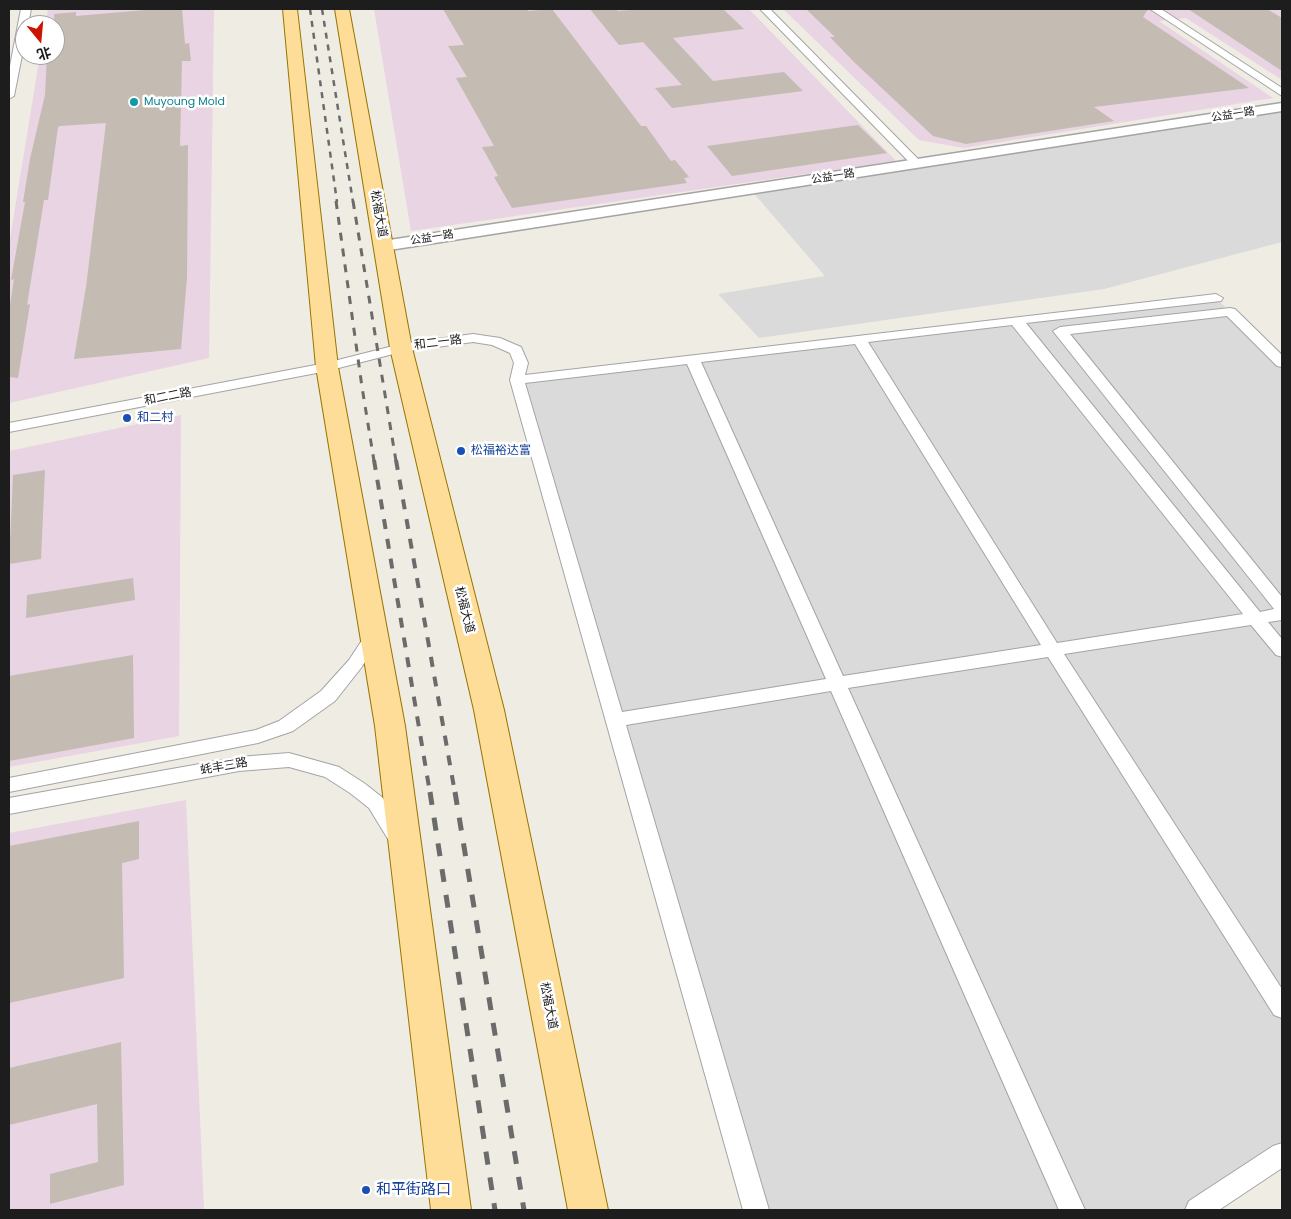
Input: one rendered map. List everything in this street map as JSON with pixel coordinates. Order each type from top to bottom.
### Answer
[{"type":"main road","points":[[290,9],[327,367],[390,726],[451,1210]]},
{"type":"main road","name":"松福大道","points":[[342,9],[401,348],[489,710],[588,1210]]},
{"type":"street","points":[[9,96],[26,9]]},
{"type":"street","points":[[765,9],[917,164]]},
{"type":"street","points":[[1155,9],[1282,93]]},
{"type":"street","name":"公益一路","points":[[383,246],[1282,107]]},
{"type":"street","points":[[517,380],[1216,298]]},
{"type":"street","points":[[1282,363],[1230,312],[1060,331],[1282,608]]},
{"type":"street","points":[[1016,320],[1282,651]]},
{"type":"street","name":"和二一路","points":[[327,367],[401,348],[473,338],[495,340],[516,350],[521,363],[517,380],[756,1210]]},
{"type":"street","points":[[859,339],[1052,649],[1282,1008]]},
{"type":"street","points":[[692,359],[838,682],[1072,1210]]},
{"type":"street","name":"和二二路","points":[[9,428],[327,367]]},
{"type":"street","points":[[614,720],[838,682],[1282,614]]},
{"type":"street","name":"蚝丰三路","points":[[9,785],[248,738],[286,726],[328,696],[355,664],[374,635]]},
{"type":"street","name":"蚝丰三路","points":[[9,806],[240,764],[289,760],[332,772],[357,788],[376,803],[406,849]]},
{"type":"street","points":[[1198,1210],[1282,1154]]},
{"type":"shaded area","points":[[48,9],[214,9],[209,358],[9,403],[9,245],[38,65],[65,65],[65,15],[47,15]]},
{"type":"shaded area","points":[[374,9],[749,9],[896,161],[411,231]]},
{"type":"shaded area","points":[[783,9],[1282,9],[1282,80],[1186,18],[1159,21],[1273,98],[964,148],[919,140]]},
{"type":"shaded area","points":[[1282,107],[1282,242],[1104,289],[759,338],[718,294],[825,276],[751,190]]},
{"type":"shaded area","points":[[1216,298],[1282,363],[1282,1154],[1198,1210],[756,1210],[517,380]]},
{"type":"shaded area","points":[[181,415],[179,736],[9,767],[9,451]]},
{"type":"shaded area","points":[[186,800],[204,1210],[9,1210],[9,833]]},
{"type":"building","points":[[157,9],[182,9],[185,44],[189,43],[191,61],[182,61],[180,146],[188,145],[187,277],[181,349],[74,359],[86,287],[106,123],[60,126],[58,127],[48,200],[44,200],[27,305],[30,304],[18,378],[9,377],[9,311],[14,279],[11,280],[25,202],[23,202],[30,159],[45,95],[46,65],[65,65],[65,15],[54,14],[76,12],[76,16]]},
{"type":"building","points":[[443,9],[528,9],[528,11],[552,9],[641,126],[646,126],[671,161],[675,160],[689,177],[684,178],[687,183],[512,208],[494,177],[498,176],[482,147],[494,146],[456,78],[467,77],[448,46],[464,45]]},
{"type":"building","points":[[590,9],[616,9],[618,11],[642,9],[723,9],[744,29],[673,38],[713,81],[784,72],[803,91],[672,108],[655,88],[682,85],[643,42],[619,45]]},
{"type":"building","points":[[806,9],[1148,9],[1143,17],[1249,88],[1094,107],[1114,121],[966,144],[933,136],[854,62],[830,37],[835,37]]},
{"type":"building","points":[[1188,9],[1267,9],[1282,18],[1282,71]]},
{"type":"building","points":[[858,125],[887,153],[732,176],[707,146]]},
{"type":"building","points":[[45,470],[41,559],[9,564],[13,475]]},
{"type":"building","points":[[133,578],[135,600],[26,618],[27,595]]},
{"type":"building","points":[[133,655],[134,738],[9,761],[9,676]]},
{"type":"building","points":[[139,821],[139,859],[122,863],[124,978],[9,1003],[9,846]]},
{"type":"building","points":[[121,1042],[124,1185],[50,1204],[50,1174],[98,1162],[97,1104],[9,1125],[9,1068]]},
{"type":"railway","points":[[310,9],[337,202]]},
{"type":"railway","points":[[322,9],[353,202]]},
{"type":"railway","points":[[336,201],[374,461]]},
{"type":"railway","points":[[353,201],[396,461]]},
{"type":"railway","points":[[374,460],[430,793]]},
{"type":"railway","points":[[396,460],[455,793]]},
{"type":"railway","points":[[430,792],[495,1210]]},
{"type":"railway","points":[[455,792],[524,1210]]},
{"type":"place","name":"Muyoung Mold","points":[[134,102]]},
{"type":"place","name":"和二村","points":[[127,418]]},
{"type":"place","name":"松福裕达富","points":[[461,451]]},
{"type":"place","name":"和平街路口","points":[[366,1190]]}]
